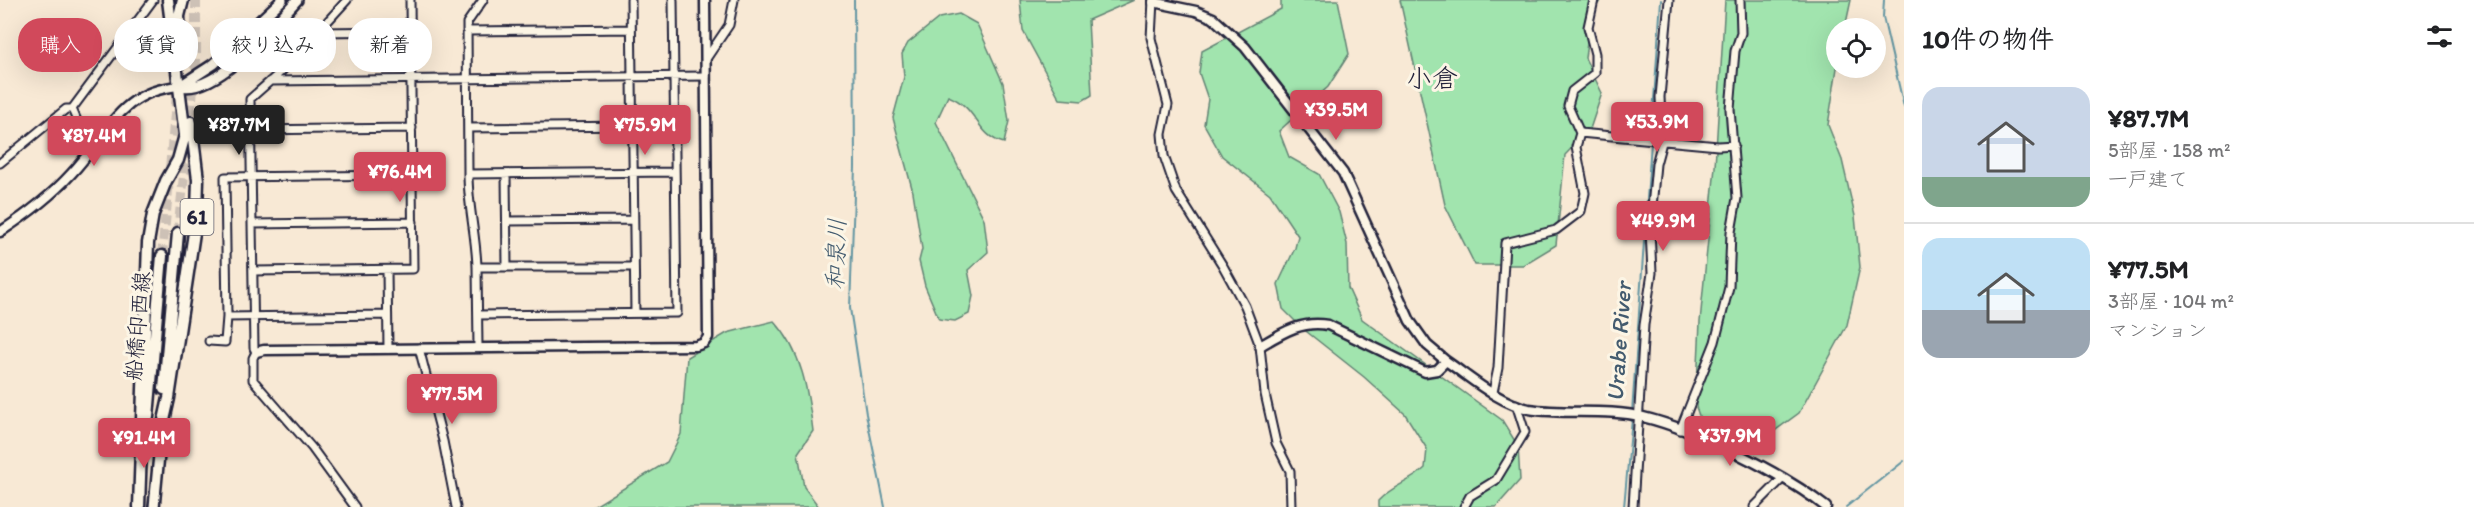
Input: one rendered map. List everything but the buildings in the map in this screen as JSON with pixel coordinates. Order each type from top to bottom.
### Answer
[{"type":"main road","name":"61","points":[[168,0],[184,84]]},
{"type":"main road","name":"61","points":[[161,434],[169,398],[197,213],[198,180],[178,33],[183,0]]},
{"type":"main road","points":[[184,84],[214,64],[282,0]]},
{"type":"main road","points":[[184,84],[204,84],[220,75],[297,0]]},
{"type":"main road","points":[[139,507],[148,243],[153,214],[166,181],[178,160],[185,135],[184,84]]},
{"type":"main road","name":"船橋印西線","points":[[161,434],[178,233]]},
{"type":"main road","name":"船橋印西線","points":[[139,507],[162,256]]},
{"type":"main road","points":[[154,507],[161,434]]},
{"type":"street","points":[[0,163],[58,114],[72,109],[153,0]]},
{"type":"street","points":[[331,18],[347,0]]},
{"type":"street","points":[[410,0],[411,18]]},
{"type":"street","points":[[478,348],[476,236],[468,206],[467,23],[483,0]]},
{"type":"street","points":[[631,0],[634,313]]},
{"type":"street","points":[[478,315],[676,313],[673,0]]},
{"type":"street","points":[[256,352],[388,348],[696,346],[707,341],[705,0]]},
{"type":"street","points":[[705,59],[729,25],[734,0]]},
{"type":"street","points":[[1493,392],[1498,368],[1505,243],[1556,231],[1581,211],[1585,193],[1576,147],[1580,133],[1568,106],[1572,91],[1595,73],[1595,54],[1588,27],[1594,0]]},
{"type":"street","points":[[1633,507],[1644,325],[1652,273],[1650,229],[1656,164],[1662,141],[1660,97],[1670,0]]},
{"type":"street","points":[[1680,430],[1715,342],[1729,287],[1731,232],[1737,198],[1730,109],[1736,51],[1742,33],[1740,0]]},
{"type":"street","points":[[1291,507],[1290,471],[1276,443],[1265,394],[1260,346],[1245,306],[1176,191],[1164,156],[1162,134],[1168,105],[1151,38],[1153,1],[1197,11],[1214,18],[1245,47],[1343,173],[1410,321],[1427,345],[1446,361],[1516,405],[1545,410],[1640,416],[1680,430],[1782,479],[1826,507]]},
{"type":"street","points":[[467,30],[631,29]]},
{"type":"street","points":[[279,72],[250,99],[255,383],[312,448],[355,507]]},
{"type":"street","points":[[253,271],[413,269],[411,72]]},
{"type":"street","points":[[270,81],[706,76]]},
{"type":"street","points":[[0,232],[50,194],[90,152],[126,104],[146,92],[184,84]]},
{"type":"street","points":[[72,109],[90,152]]},
{"type":"street","points":[[468,128],[632,126]]},
{"type":"street","points":[[251,130],[412,128]]},
{"type":"street","points":[[1580,133],[1718,146],[1734,145]]},
{"type":"street","points":[[468,174],[675,172]]},
{"type":"street","points":[[506,174],[507,267]]},
{"type":"street","points":[[209,341],[225,342],[225,177],[412,175]]},
{"type":"street","points":[[507,221],[633,220]]},
{"type":"street","points":[[252,224],[413,222]]},
{"type":"street","points":[[477,267],[634,267]]},
{"type":"street","points":[[387,270],[388,348]]},
{"type":"street","points":[[226,317],[387,315]]},
{"type":"street","points":[[1260,346],[1293,328],[1316,323],[1342,330],[1425,372],[1437,370],[1446,361]]},
{"type":"street","points":[[420,348],[443,441],[456,507]]},
{"type":"street","points":[[1464,507],[1470,495],[1496,480],[1525,432],[1516,405]]},
{"type":"street","points":[[1754,507],[1782,479]]},
{"type":"green space","points":[[1020,0],[1134,0],[1088,20],[1092,95],[1082,101],[1060,99],[1023,31]]},
{"type":"green space","points":[[1281,0],[1338,0],[1349,54],[1328,87],[1279,131],[1289,157],[1319,174],[1339,212],[1347,244],[1348,288],[1362,319],[1502,420],[1518,446],[1520,480],[1496,507],[1378,507],[1378,501],[1383,496],[1425,468],[1427,449],[1405,414],[1364,377],[1302,328],[1283,309],[1278,284],[1295,248],[1298,236],[1270,194],[1222,156],[1204,124],[1208,99],[1199,73],[1202,51],[1281,9]]},
{"type":"green space","points":[[1400,0],[1601,0],[1591,13],[1585,58],[1602,93],[1590,129],[1565,155],[1556,245],[1523,265],[1475,265],[1445,205]]},
{"type":"green space","points":[[1725,0],[1851,0],[1847,18],[1826,18],[1826,78],[1835,78],[1828,125],[1842,160],[1855,216],[1860,267],[1847,325],[1799,413],[1769,435],[1734,440],[1705,433],[1696,407],[1700,322],[1715,167]]},
{"type":"green space","points":[[959,14],[977,24],[1003,83],[1009,121],[1004,143],[988,134],[965,107],[948,96],[936,122],[984,219],[988,252],[968,270],[973,296],[969,314],[955,321],[939,319],[925,286],[919,261],[922,249],[913,192],[893,118],[904,77],[902,54],[908,43],[939,18]]},
{"type":"green space","points":[[774,321],[791,345],[806,387],[813,431],[798,453],[804,487],[819,507],[593,507],[667,462],[681,434],[687,357],[727,333]]},
{"type":"waterway","name":"和泉川","points":[[854,0],[855,167],[850,308],[866,414],[885,507]]},
{"type":"waterway","name":"Urabe River","points":[[1632,413],[1661,0]]},
{"type":"waterway","points":[[1884,0],[1883,17],[1904,107]]},
{"type":"waterway","name":"Urabe River","points":[[1624,507],[1632,419]]},
{"type":"waterway","points":[[1846,507],[1904,461]]},
{"type":"tunnel","points":[[178,233],[196,61],[196,0]]},
{"type":"tunnel","points":[[162,256],[177,92]]},
{"type":"district","name":"小倉","points":[[1432,78]]}]
